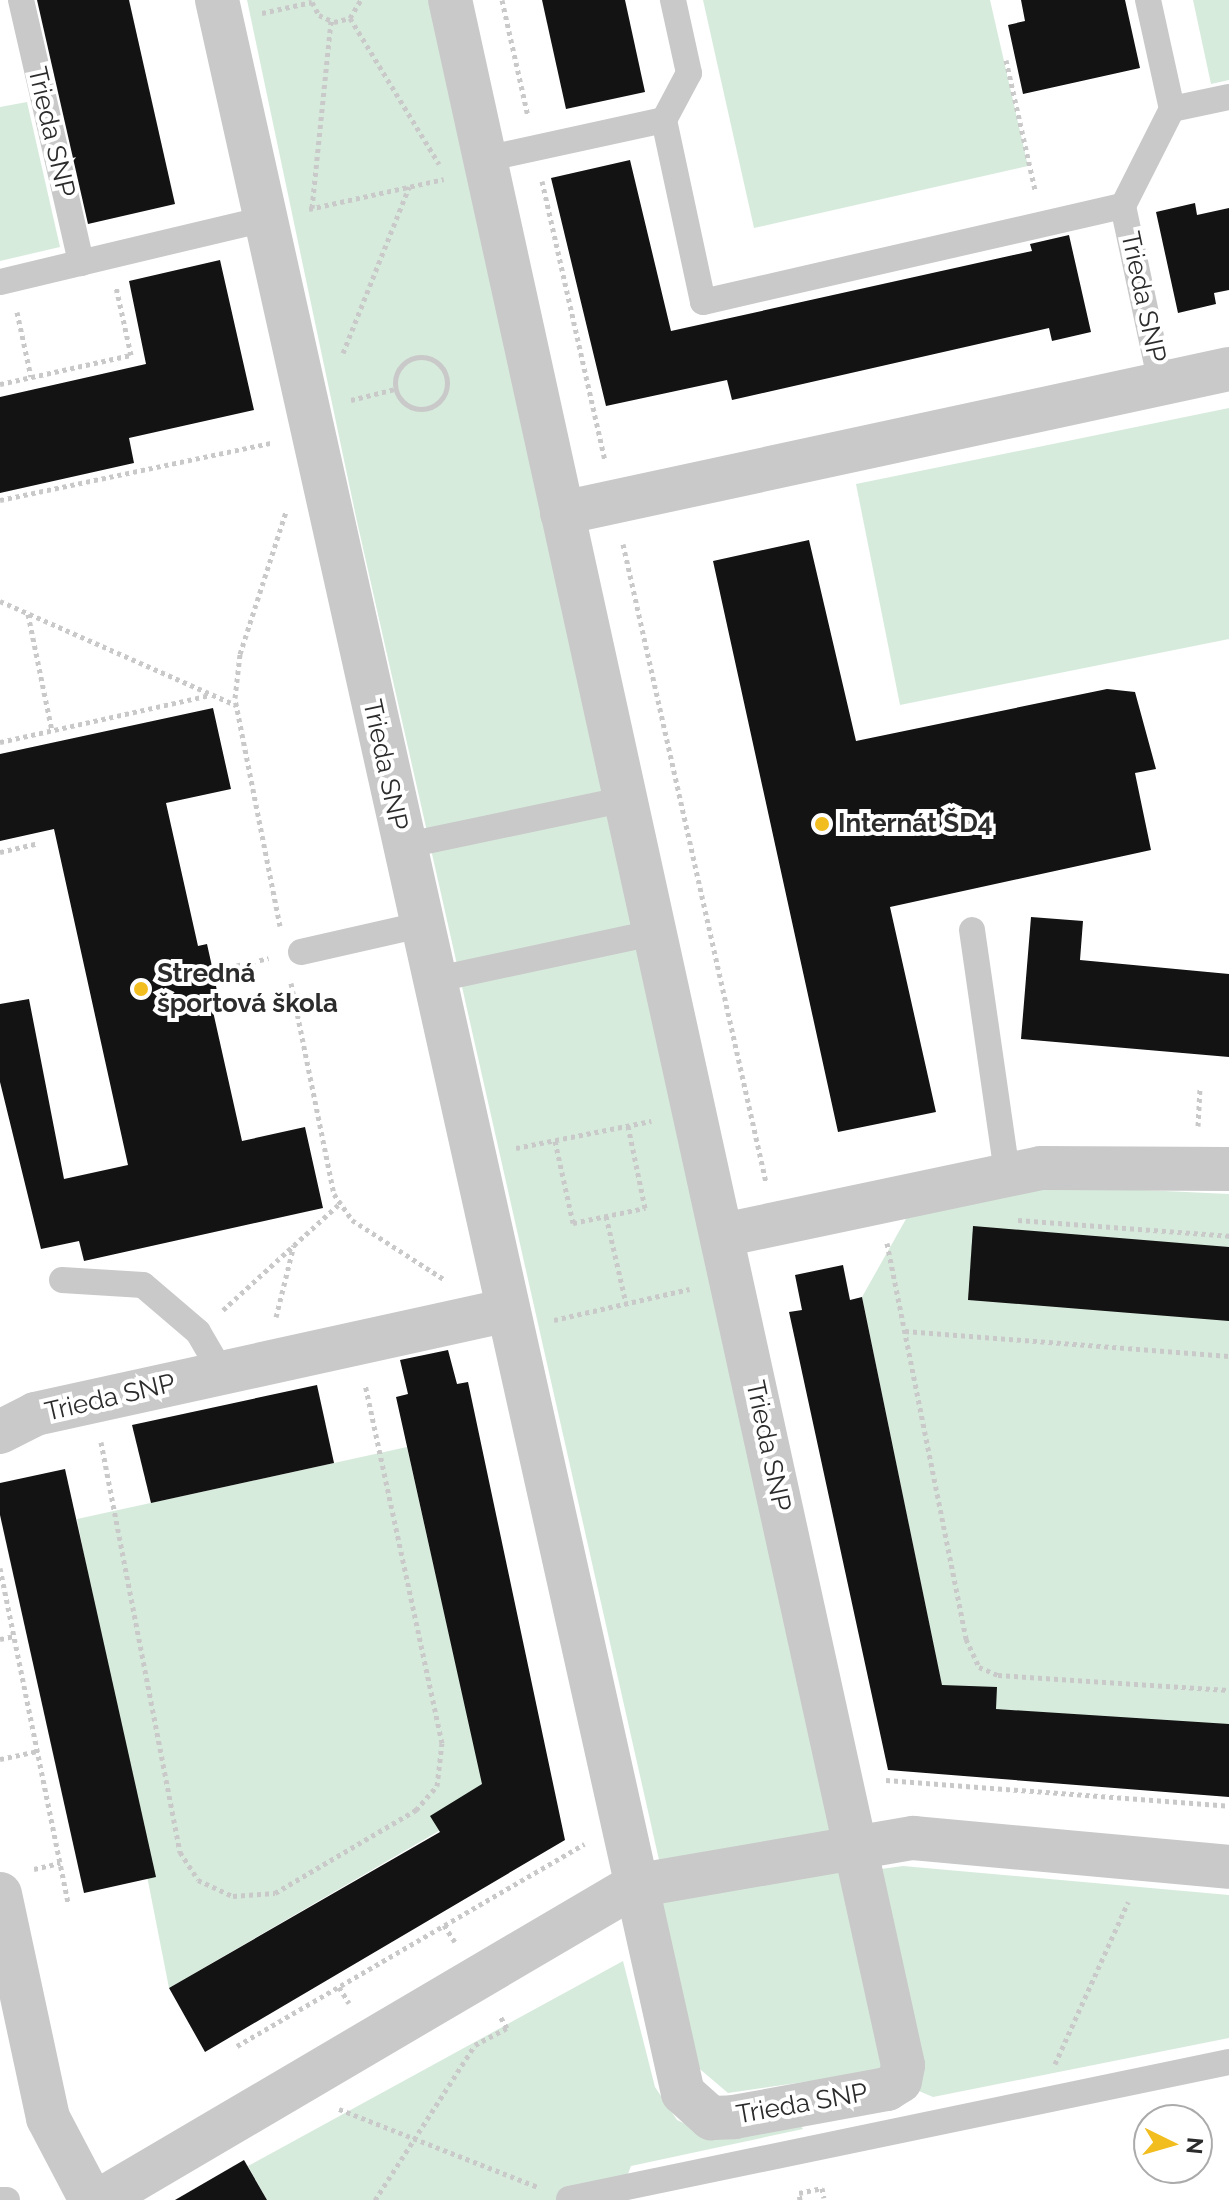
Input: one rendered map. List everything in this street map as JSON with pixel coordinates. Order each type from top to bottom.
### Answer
[{"type":"street","name":"Trieda SNP","points":[[217,0],[433,980],[494,1320],[683,2093],[696,2109],[711,2118],[734,2117],[887,2089],[900,2081],[903,2065],[562,513],[473,169],[450,0]]},
{"type":"street","points":[[1161,384],[1229,369]]},
{"type":"street","name":"Trieda SNP","points":[[562,513],[1161,384]]},
{"type":"street","points":[[723,1235],[889,1226],[1007,1174],[1128,1166],[1229,1169]]},
{"type":"street","name":"Trieda SNP","points":[[0,1432],[35,1414],[357,1344],[494,1320]]},
{"type":"street","points":[[100,2200],[634,1886],[854,1845],[913,1838],[1229,1867]]},
{"type":"street","points":[[0,1894],[6,1954],[48,2118],[91,2200]]},
{"type":"lane","name":"Trieda SNP","points":[[21,0],[81,263]]},
{"type":"lane","points":[[473,169],[664,120],[689,73],[673,0]]},
{"type":"lane","points":[[1123,206],[1172,109],[1148,0]]},
{"type":"lane","points":[[1172,109],[1229,97]]},
{"type":"lane","name":"Trieda SNP","points":[[664,120],[703,302],[1004,236],[1042,222],[1123,206],[1161,384]]},
{"type":"lane","points":[[5,281],[265,219]]},
{"type":"lane","points":[[403,846],[626,799]]},
{"type":"lane","points":[[293,953],[420,925]]},
{"type":"lane","points":[[972,930],[1007,1174]]},
{"type":"lane","points":[[433,980],[656,932]]},
{"type":"lane","points":[[62,1280],[143,1285],[243,1369]]},
{"type":"lane","name":"Trieda SNP","points":[[569,2199],[1229,2062]]},
{"type":"lane","points":[[0,2200],[7,2200]]},
{"type":"path","points":[[311,0],[319,15],[331,21],[350,18],[361,0]]},
{"type":"path","points":[[265,219],[409,187],[473,169],[350,18]]},
{"type":"path","points":[[312,208],[331,21]]},
{"type":"path","points":[[1006,60],[1042,222]]},
{"type":"path","points":[[340,361],[409,187]]},
{"type":"path","points":[[0,384],[131,355],[113,273]]},
{"type":"path","points":[[5,281],[31,377]]},
{"type":"path","points":[[424,357],[443,371],[443,396],[430,408],[412,408],[399,397],[395,381],[408,361],[424,357]]},
{"type":"path","points":[[269,427],[275,456]]},
{"type":"path","points":[[0,500],[272,442]]},
{"type":"path","points":[[287,495],[290,524]]},
{"type":"path","points":[[287,508],[240,654],[236,705],[293,953],[340,1203],[352,1220],[461,1291],[494,1320],[626,1303],[732,1278]]},
{"type":"path","points":[[0,601],[236,705]]},
{"type":"path","points":[[28,613],[52,731]]},
{"type":"path","points":[[0,742],[211,695]]},
{"type":"path","points":[[0,852],[38,843]]},
{"type":"path","points":[[213,971],[293,953]]},
{"type":"path","points":[[628,1126],[645,1208],[606,1216],[573,1223],[555,1141],[628,1126]]},
{"type":"path","points":[[198,1332],[340,1203]]},
{"type":"path","points":[[606,1216],[626,1303]]},
{"type":"path","points":[[1011,1220],[1229,1236]]},
{"type":"path","points":[[872,1244],[889,1226]]},
{"type":"path","points":[[889,1226],[905,1331],[966,1639],[979,1667],[998,1675],[1229,1690]]},
{"type":"path","points":[[243,1369],[294,1244]]},
{"type":"path","points":[[905,1331],[1229,1356]]},
{"type":"path","points":[[93,1402],[180,1852],[198,1880],[233,1896],[275,1893],[416,1810],[437,1786],[442,1743],[357,1344]]},
{"type":"path","points":[[0,1568],[68,1902]]},
{"type":"path","points":[[0,1639],[14,1636]]},
{"type":"path","points":[[0,1759],[37,1751]]},
{"type":"path","points":[[873,1779],[1229,1806]]},
{"type":"path","points":[[237,2046],[584,1844],[581,1828]]},
{"type":"path","points":[[1038,2101],[1147,1860]]},
{"type":"path","points":[[375,2200],[475,2045],[507,2028],[478,1979]]},
{"type":"path","points":[[291,2090],[569,2199]]},
{"type":"path","points":[[800,2200],[799,2193],[822,2188],[824,2198]]},
{"type":"green space","points":[[247,0],[436,0],[844,1874],[903,1866],[1229,1895],[1229,2038],[933,2097],[874,2072],[728,2093],[695,2065],[657,1913],[659,1860],[356,517]]},
{"type":"green space","points":[[703,0],[990,0],[1028,166],[754,228]]},
{"type":"green space","points":[[1193,0],[1229,0],[1229,80],[1211,84]]},
{"type":"green space","points":[[27,102],[60,247],[0,261],[0,107]]},
{"type":"green space","points":[[1229,408],[1229,639],[900,705],[856,484]]},
{"type":"green space","points":[[1057,1186],[1229,1194],[1229,1725],[946,1706],[862,1297],[911,1210]]},
{"type":"green space","points":[[407,1447],[487,1803],[169,1988],[77,1519]]},
{"type":"green space","points":[[623,1961],[655,2087],[677,2120],[707,2134],[797,2120],[803,2129],[631,2166],[618,2200],[267,2200],[248,2166]]},
{"type":"building","points":[[37,0],[129,0],[175,204],[88,224]]},
{"type":"building","points":[[542,0],[625,0],[645,92],[566,109]]},
{"type":"building","points":[[1021,0],[1125,0],[1140,68],[1023,94],[1008,25],[1025,21]]},
{"type":"building","points":[[630,160],[671,331],[1032,251],[1030,244],[1069,235],[1091,332],[1052,341],[1049,328],[732,400],[727,380],[606,406],[551,178]]},
{"type":"building","points":[[1195,203],[1197,215],[1229,208],[1229,290],[1214,293],[1216,304],[1178,313],[1156,212]]},
{"type":"building","points":[[220,260],[254,410],[129,438],[134,463],[0,493],[0,397],[146,364],[129,281]]},
{"type":"building","points":[[809,540],[856,741],[1107,689],[1135,692],[1156,769],[1135,773],[1151,850],[890,907],[936,1112],[838,1132],[713,561]]},
{"type":"building","points":[[213,708],[231,789],[166,803],[198,946],[207,944],[218,996],[210,998],[242,1141],[305,1127],[323,1208],[84,1261],[79,1241],[41,1249],[0,1082],[0,1004],[29,999],[64,1179],[128,1165],[54,829],[0,841],[0,754]]},
{"type":"building","points":[[1031,917],[1083,921],[1080,960],[1229,974],[1229,1057],[1021,1039]]},
{"type":"building","points":[[973,1226],[1229,1247],[1229,1321],[968,1300]]},
{"type":"building","points":[[843,1265],[850,1300],[862,1297],[942,1685],[997,1687],[996,1709],[1229,1724],[1229,1797],[888,1770],[789,1312],[802,1310],[795,1275]]},
{"type":"building","points":[[448,1350],[457,1384],[468,1382],[565,1840],[205,2052],[169,1988],[440,1832],[430,1816],[482,1784],[396,1397],[408,1394],[400,1360]]},
{"type":"building","points":[[317,1385],[334,1463],[151,1503],[132,1425]]},
{"type":"building","points":[[65,1469],[156,1877],[84,1893],[0,1515],[0,1483]]},
{"type":"building","points":[[244,2160],[267,2200],[175,2200]]},
{"type":"place","name":"Internát ŠD4","points":[[822,824]]},
{"type":"place","name":"Stredná športová škola","points":[[141,989]]}]
